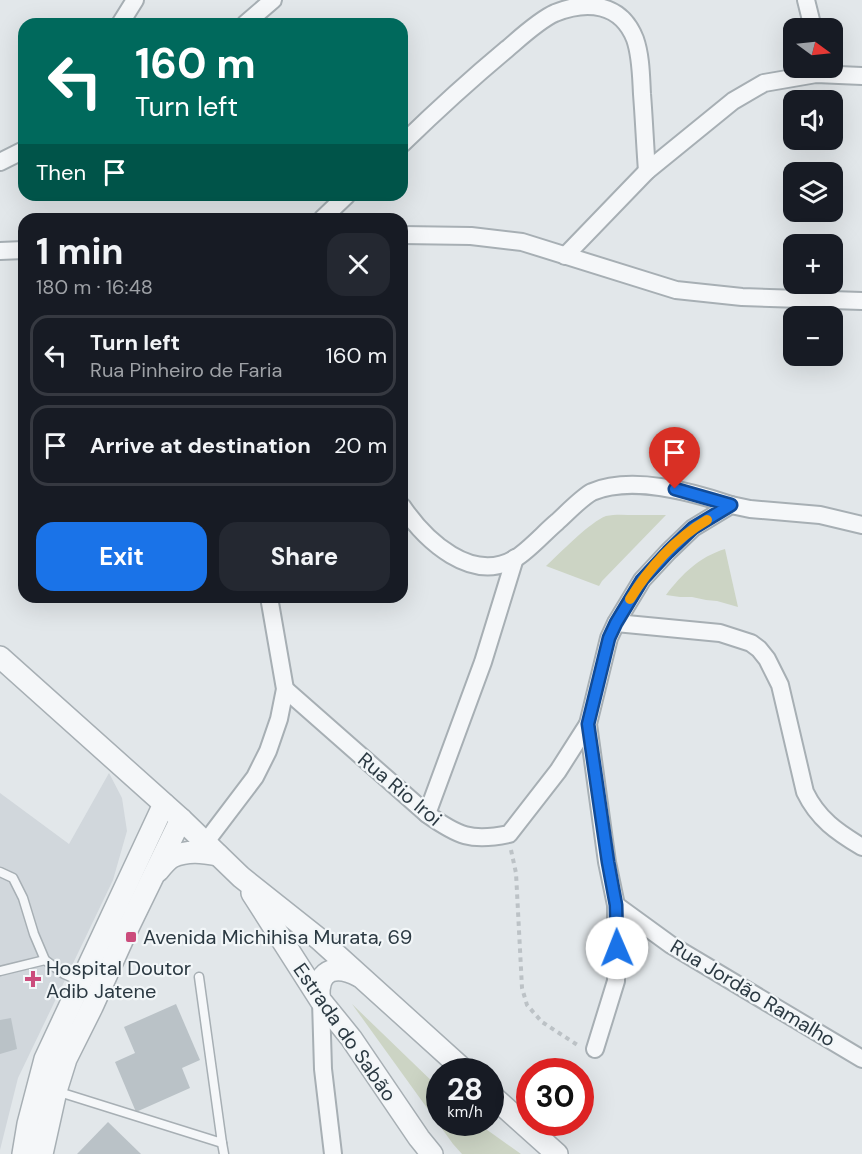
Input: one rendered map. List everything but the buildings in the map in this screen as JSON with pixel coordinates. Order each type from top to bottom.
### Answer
[{"type":"street","points":[[124,18],[135,0]]},
{"type":"street","points":[[252,18],[273,0]]},
{"type":"street","points":[[806,0],[810,18]]},
{"type":"street","points":[[408,139],[529,31],[553,14],[580,6],[593,6],[606,8],[620,16],[635,40],[641,72],[647,171]]},
{"type":"street","points":[[843,73],[862,75]]},
{"type":"street","points":[[565,256],[647,171],[733,101],[764,83],[786,78]]},
{"type":"street","points":[[0,162],[18,153]]},
{"type":"street","points":[[328,213],[341,201]]},
{"type":"street","points":[[408,235],[471,236],[522,242],[676,290],[742,297],[862,301]]},
{"type":"street","points":[[0,251],[18,250]]},
{"type":"street","points":[[408,515],[428,538],[453,557],[468,563],[488,566],[498,565],[515,558],[591,493],[612,487],[644,486],[675,489],[750,509],[819,515],[862,525]]},
{"type":"street","points":[[509,834],[558,771],[588,724],[609,638],[642,580],[693,528],[731,505]]},
{"type":"street","points":[[427,814],[483,662],[515,558]]},
{"type":"street","points":[[153,876],[171,857],[212,849],[268,751],[279,718],[285,689],[270,603]]},
{"type":"street","points":[[616,623],[720,633],[751,643],[759,649],[767,659],[780,685],[805,792],[811,805],[835,831],[862,848]]},
{"type":"street","name":"Estrada do Sabão","points":[[0,657],[181,819],[242,877],[319,939],[451,1058]]},
{"type":"street","name":"Rua Rio Iroi","points":[[285,689],[427,814],[449,830],[468,837],[486,838],[509,834]]},
{"type":"street","points":[[588,724],[616,905],[616,981],[596,1049]]},
{"type":"street","points":[[23,1154],[28,1124],[45,1059],[164,804]]},
{"type":"street","points":[[42,1154],[56,1091],[66,1059],[181,819]]},
{"type":"street","name":"Estrada do Sabão","points":[[242,877],[320,998],[351,1038],[432,1154]]},
{"type":"street","name":"Rua Jordão Ramalho","points":[[616,905],[671,945],[862,1059]]},
{"type":"street","points":[[333,1154],[323,1069],[320,982],[333,969],[351,972],[362,978]]},
{"type":"street","points":[[504,1107],[557,1154]]},
{"type":"lane","points":[[0,872],[13,878],[23,898],[45,960],[64,974],[81,982]]},
{"type":"lane","points":[[0,971],[45,960]]},
{"type":"lane","points":[[199,977],[224,1154]]},
{"type":"lane","points":[[56,1091],[222,1143]]},
{"type":"path","points":[[509,834],[516,873],[522,988],[527,1005],[542,1022],[588,1052],[596,1049]]},
{"type":"shaded area","name":"Hospital Doutor Adib Jatene","points":[[109,773],[122,798],[127,831],[113,880],[18,1078],[0,1150],[0,793],[69,844]]},
{"type":"green space","points":[[666,515],[599,586],[546,566],[584,531],[606,516]]},
{"type":"green space","points":[[725,549],[738,607],[717,601],[666,595],[692,567]]},
{"type":"green space","points":[[352,1004],[426,1075],[426,1107]]},
{"type":"green space","points":[[447,1136],[496,1136],[521,1154],[462,1154]]},
{"type":"slow traffic","points":[[630,599],[642,580],[668,552],[693,528],[707,520]]},
{"type":"place","name":"Avenida Michihisa Murata, 69","points":[[131,937]]},
{"type":"place","name":"Hospital Doutor Adib Jatene","points":[[33,979]]},
{"type":"route","points":[[617,948],[616,905],[588,724],[609,638],[642,580],[693,528],[731,505],[675,489]]}]
